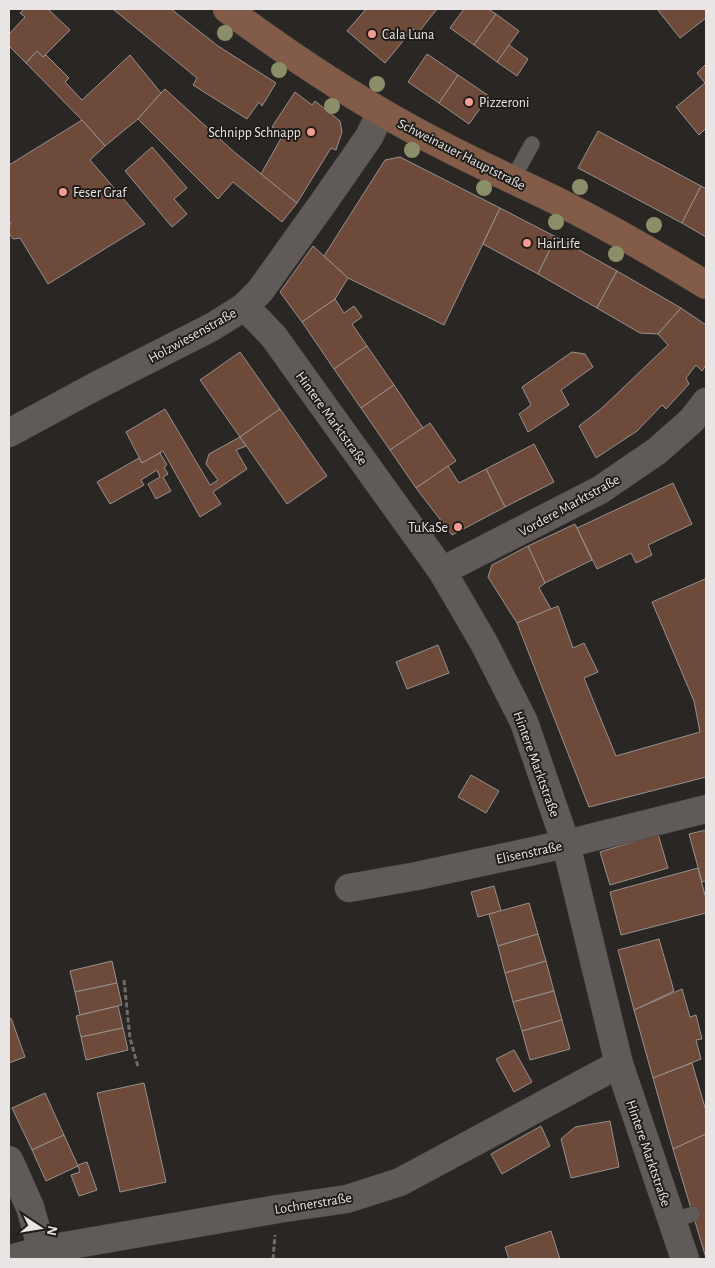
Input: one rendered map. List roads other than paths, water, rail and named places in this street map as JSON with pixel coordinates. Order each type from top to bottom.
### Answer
[{"type":"main road","name":"Schweinauer Hauptstraße","points":[[227,9],[317,73],[381,112],[434,141],[615,232],[670,262],[706,285]]},
{"type":"street","name":"Holzwiesenstraße","points":[[9,433],[212,327],[244,307],[260,291],[318,211],[369,137],[381,112]]},
{"type":"street","name":"Hintere Marktstraße","points":[[244,307],[274,337],[442,571],[484,643],[524,722],[566,844],[618,1064],[682,1218],[685,1259]]},
{"type":"street","name":"Vordere Marktstraße","points":[[442,571],[600,490],[657,451],[692,420],[706,402]]},
{"type":"street","name":"Elisenstraße","points":[[350,888],[566,844],[706,809]]},
{"type":"street","name":"Lochnerstraße","points":[[15,1259],[42,1250],[278,1209],[347,1200],[400,1182],[618,1064]]},
{"type":"street","points":[[9,1160],[30,1207],[42,1250]]},
{"type":"lane","points":[[512,180],[532,144]]},
{"type":"place","name":"Cala Luna","points":[[372,34]]},
{"type":"place","name":"Pizzeroni","points":[[469,102]]},
{"type":"place","name":"Schnipp Schnapp","points":[[311,132]]},
{"type":"place","name":"Feser Graf","points":[[63,192]]},
{"type":"place","name":"HairLife","points":[[527,243]]},
{"type":"place","name":"TuKaSe","points":[[458,527]]}]
